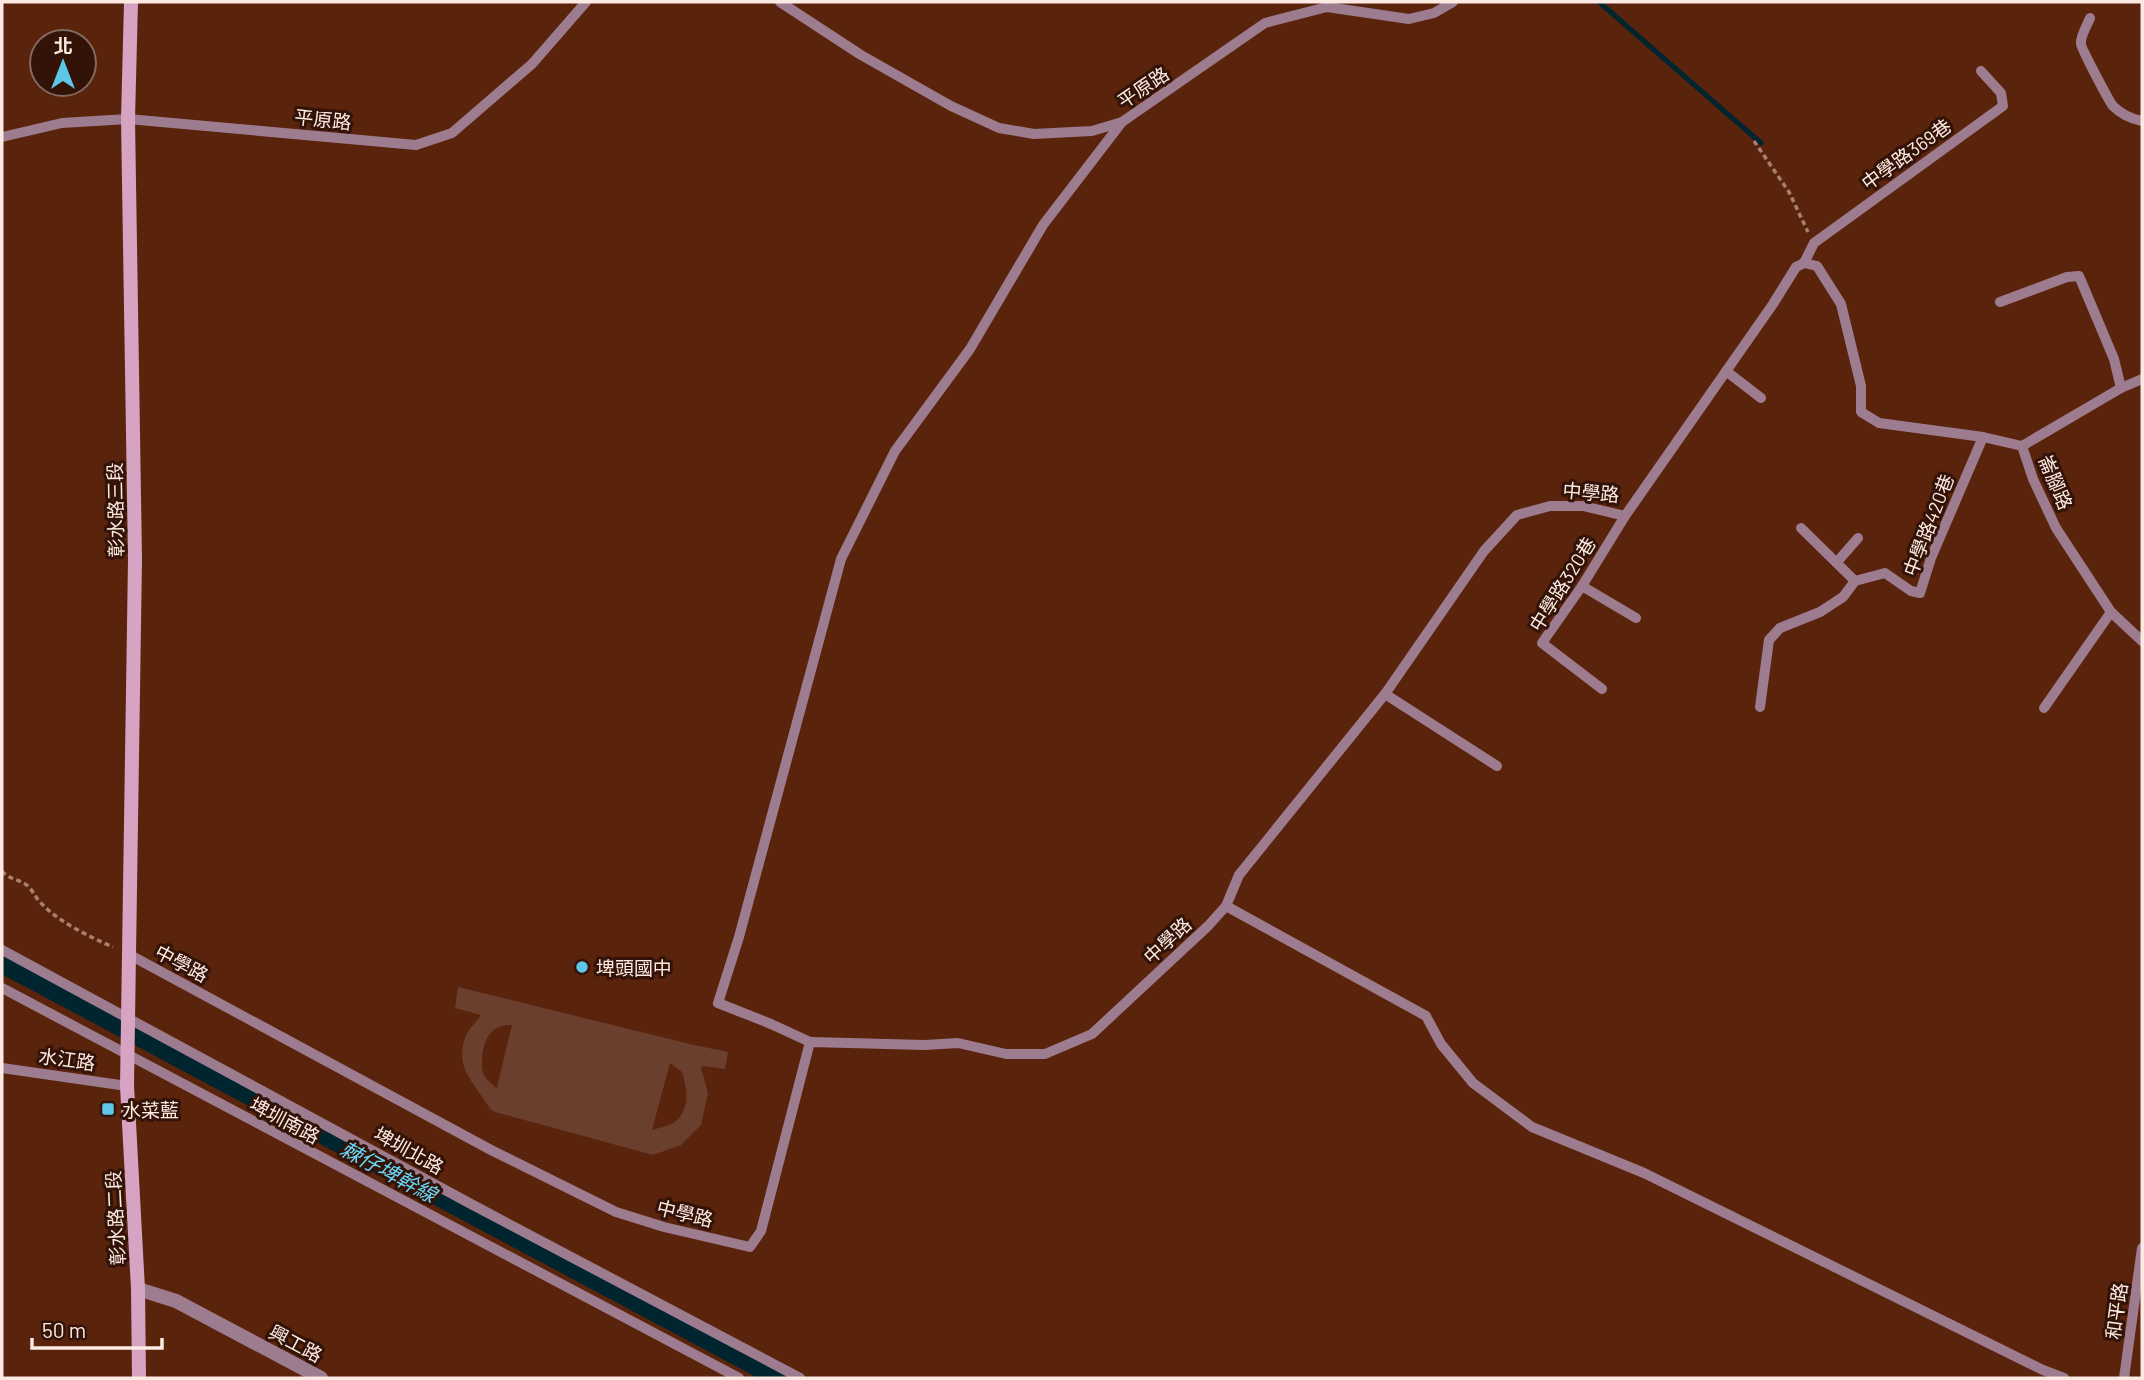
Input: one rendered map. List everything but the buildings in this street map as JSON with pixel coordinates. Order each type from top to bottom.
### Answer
[{"type":"main road","name":"彰水路三段","points":[[127,1057],[135,559],[128,119],[131,2]]},
{"type":"main road","name":"彰水路二段","points":[[127,1057],[138,1289],[139,1378]]},
{"type":"street","name":"興工路","points":[[138,1289],[176,1301],[321,1378]]},
{"type":"lane","name":"平原路","points":[[2,137],[62,123],[128,119],[416,145],[452,133],[532,64],[586,2]]},
{"type":"lane","name":"平原路","points":[[780,2],[861,55],[951,106],[999,128],[1034,134],[1092,131],[1122,122],[1265,23],[1327,7],[1409,19],[1434,13],[1453,2]]},
{"type":"lane","points":[[2090,18],[2080,42],[2084,56],[2113,106],[2131,119],[2142,121]]},
{"type":"lane","name":"中學路369巷","points":[[1804,263],[1814,243],[2003,106],[2001,93],[1981,71]]},
{"type":"lane","points":[[810,1042],[718,1003],[739,937],[841,559],[895,451],[970,349],[1043,225],[1122,122]]},
{"type":"lane","points":[[1804,263],[1817,266],[1841,304],[1861,386],[1861,412],[1879,423],[1983,437],[2022,446]]},
{"type":"lane","name":"中學路","points":[[130,955],[491,1150],[616,1212],[664,1227],[751,1247],[761,1231],[810,1042],[925,1045],[958,1043],[1006,1054],[1045,1054],[1091,1034],[1208,926],[1226,906],[1239,875],[1385,694],[1484,551],[1517,515],[1550,506],[1583,506],[1625,516],[1796,267],[1804,263]]},
{"type":"lane","points":[[2000,302],[2067,277],[2079,276],[2114,359],[2122,388]]},
{"type":"lane","points":[[1726,371],[1761,398]]},
{"type":"lane","name":"崙腳路","points":[[2142,379],[2022,446],[2033,479],[2056,528],[2111,611],[2142,641]]},
{"type":"lane","name":"中學路420巷","points":[[1856,581],[1885,573],[1910,591],[1920,593],[1931,558],[1983,437]]},
{"type":"lane","name":"中學路320巷","points":[[1602,689],[1542,643],[1582,586],[1625,516]]},
{"type":"lane","points":[[1760,707],[1769,640],[1780,628],[1820,612],[1843,597],[1856,581],[1801,528]]},
{"type":"lane","points":[[1837,562],[1858,538]]},
{"type":"lane","points":[[1582,586],[1636,618]]},
{"type":"lane","points":[[2044,708],[2111,611]]},
{"type":"lane","points":[[1385,694],[1497,766]]},
{"type":"lane","points":[[1226,906],[1426,1016],[1441,1044],[1473,1083],[1532,1127],[1644,1172],[2064,1378]]},
{"type":"lane","name":"埤圳北路","points":[[2,950],[471,1204],[800,1378]]},
{"type":"lane","name":"埤圳南路","points":[[2,989],[739,1378]]},
{"type":"lane","name":"水江路","points":[[2,1068],[127,1086]]},
{"type":"lane","name":"和平路","points":[[2124,1378],[2142,1252]]},
{"type":"path","points":[[1754,141],[1789,192],[1814,243]]},
{"type":"path","points":[[2,871],[6,876],[20,880],[43,906],[96,940],[130,955]]},
{"type":"shaded area","points":[[458,987],[728,1052],[725,1069],[701,1068],[708,1093],[701,1125],[681,1145],[653,1155],[490,1109],[468,1076],[462,1059],[466,1035],[481,1015],[455,1008]],"holes":[[[512,1025],[497,1087],[496,1088],[483,1073],[485,1044],[494,1030]],[[670,1063],[682,1072],[686,1105],[675,1122],[652,1130]]]},
{"type":"waterway","points":[[1599,2],[1761,143]]},
{"type":"waterway","name":"棘仔埤幹線","points":[[2,964],[777,1378]]},
{"type":"place","name":"埤頭國中","points":[[582,967]]},
{"type":"place","name":"水菜藍","points":[[108,1109]]}]
